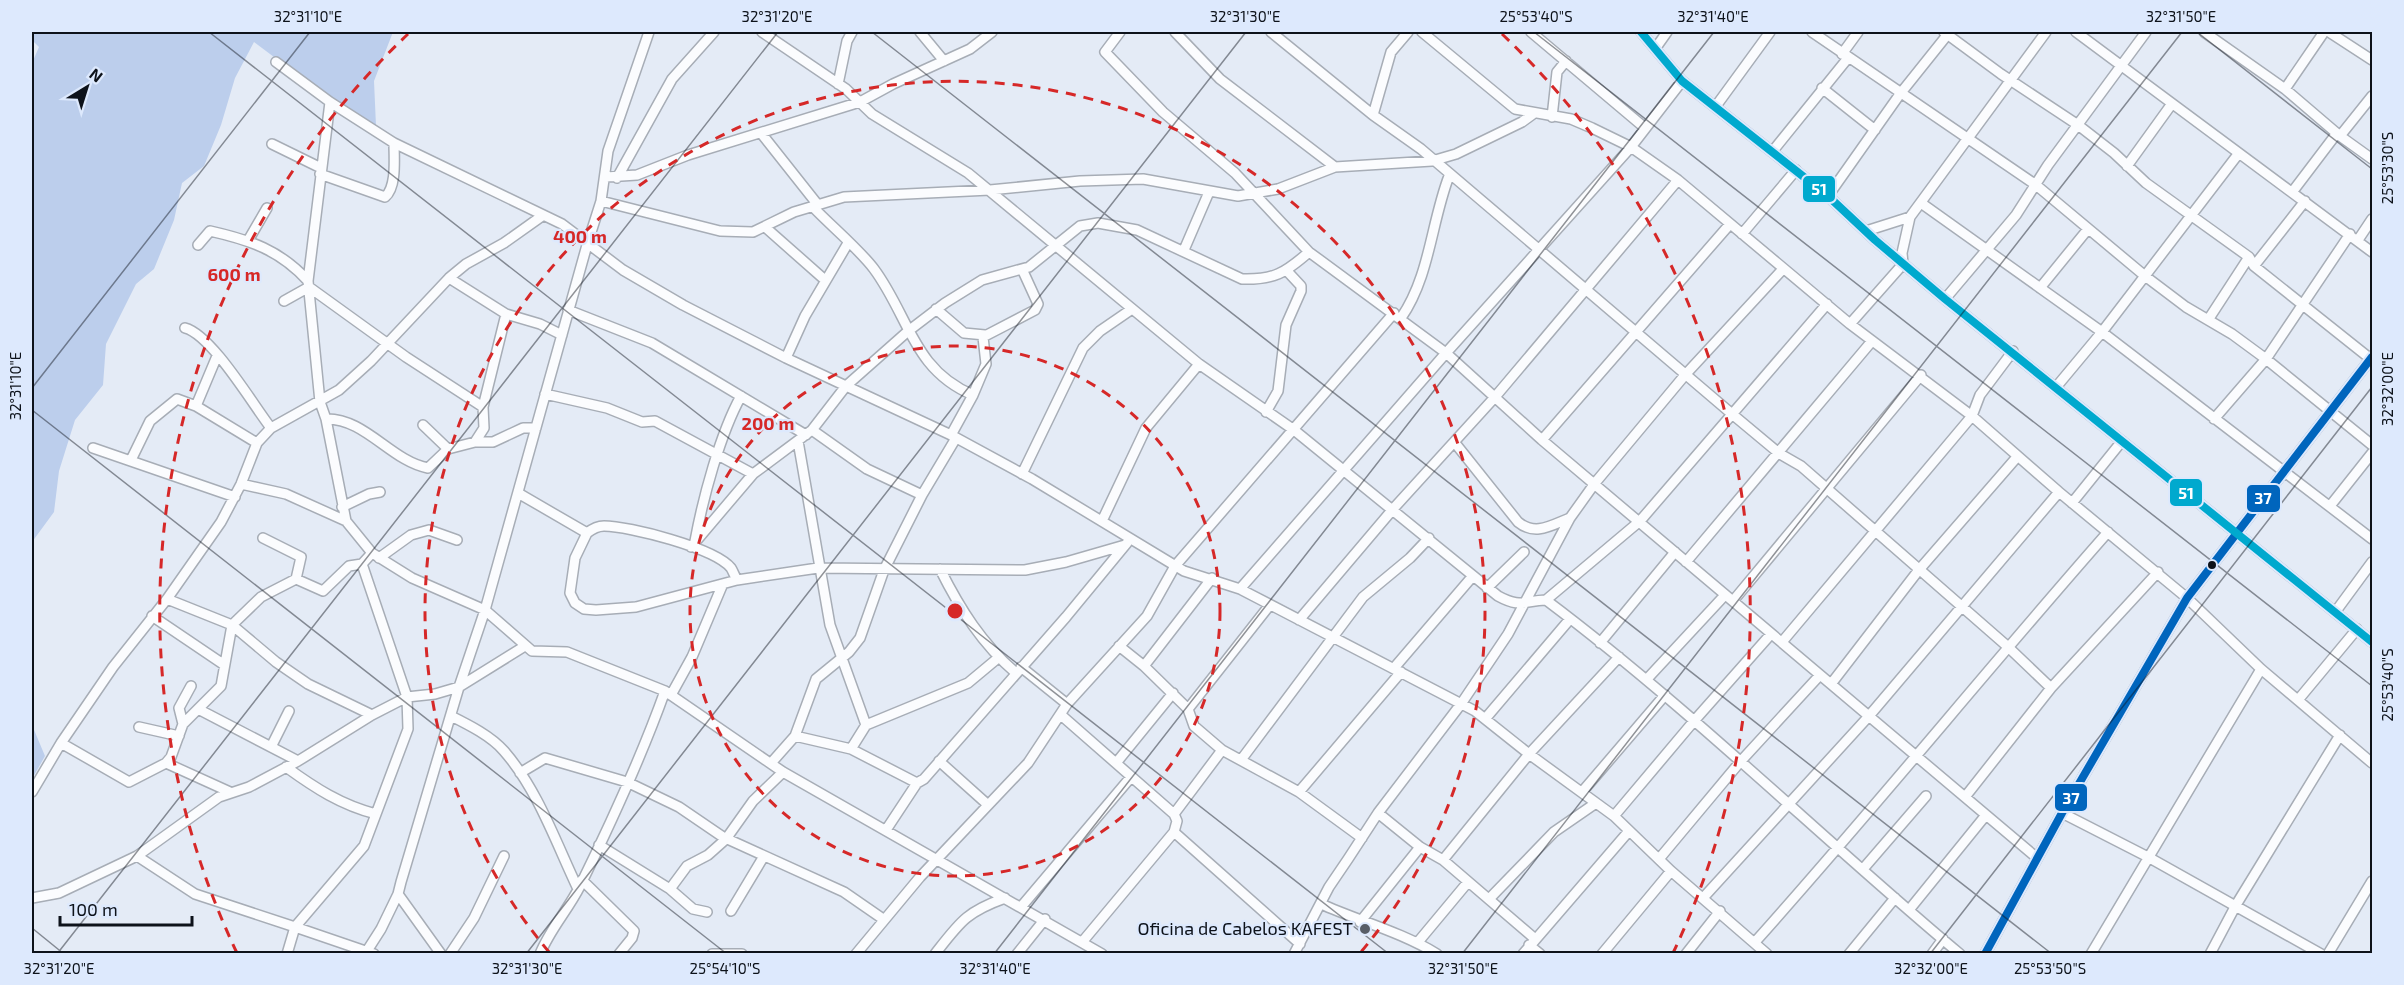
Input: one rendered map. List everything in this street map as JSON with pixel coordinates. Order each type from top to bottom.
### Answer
[{"type":"street","points":[[137,856],[195,894],[368,953],[398,894],[459,687],[485,610],[568,310],[601,201],[608,151],[649,32]]},
{"type":"street","points":[[617,177],[672,79],[714,32]]},
{"type":"street","points":[[762,32],[838,84],[872,114],[968,173],[1199,364],[1294,430],[1429,538],[1472,577],[1512,604],[1524,605],[1546,600],[1640,521],[1827,304]]},
{"type":"street","points":[[838,84],[847,41],[852,32]]},
{"type":"street","points":[[920,32],[944,62]]},
{"type":"street","points":[[606,177],[637,175],[688,155],[860,102],[970,49],[992,32]]},
{"type":"street","points":[[1120,32],[1104,52],[1163,112],[1235,173],[1309,252],[1446,353],[1542,440],[2037,858]]},
{"type":"street","points":[[1175,32],[1220,79],[1335,167]]},
{"type":"street","points":[[1271,32],[1372,115],[1421,149],[1449,176],[1685,375],[1780,454],[1801,466],[1918,571],[2007,646],[2051,688]]},
{"type":"street","points":[[1372,115],[1391,52],[1408,32]]},
{"type":"street","points":[[1422,32],[1505,103],[1533,114],[1571,120],[1631,147],[1678,180],[1850,324],[1921,375],[1972,416],[2017,457],[2158,572],[2261,669],[2373,763]]},
{"type":"street","points":[[1531,32],[1645,128]]},
{"type":"street","points":[[1641,32],[1682,81],[1828,196],[1903,264],[1946,299],[2373,642]]},
{"type":"street","points":[[1654,49],[1667,32]]},
{"type":"street","points":[[1716,106],[1770,32]]},
{"type":"street","points":[[1812,32],[2036,185],[2145,276],[2186,307],[2266,359],[2373,445]]},
{"type":"street","points":[[1772,152],[1845,56],[1858,32]]},
{"type":"street","points":[[1828,196],[1945,32],[2078,125],[2190,215],[2249,257],[2254,266],[2372,358],[2187,598],[2062,813],[1985,954]]},
{"type":"street","points":[[1850,324],[1903,264],[1905,236],[1910,217],[2046,32]]},
{"type":"street","points":[[2076,32],[2171,105],[2293,191],[2373,252]]},
{"type":"street","points":[[1946,299],[1989,250],[2146,32]]},
{"type":"street","points":[[2204,32],[2284,89],[2339,135],[2373,159]]},
{"type":"street","points":[[2284,89],[2324,32]]},
{"type":"street","points":[[2329,32],[2373,60]]},
{"type":"street","points":[[1552,117],[1557,72],[1566,61]]},
{"type":"street","points":[[276,62],[330,102],[394,143],[470,178],[574,232],[587,245],[623,270],[683,305],[786,358],[953,436],[1102,521],[1128,542],[1184,571],[1212,578],[1240,589],[1461,704],[1485,719],[1614,816],[1671,871],[1720,911],[1765,953]]},
{"type":"street","points":[[1240,589],[1446,353],[1631,147],[1682,81]]},
{"type":"street","points":[[1822,88],[1875,130]]},
{"type":"street","points":[[2293,191],[2373,96]]},
{"type":"street","points":[[330,102],[308,284],[320,402],[326,418],[346,521]]},
{"type":"street","points":[[2127,166],[2171,105]]},
{"type":"street","points":[[601,201],[720,231],[753,232],[778,218],[844,197],[990,190],[1080,181],[1143,180],[1238,196],[1278,189],[1335,167],[1432,161],[1456,154],[1522,122],[1533,114]]},
{"type":"street","points":[[761,133],[815,206],[874,268],[928,364],[943,378],[973,395]]},
{"type":"street","points":[[272,144],[321,171],[385,197],[389,194],[393,180],[394,143]]},
{"type":"street","points":[[2056,386],[2102,332],[2239,153]]},
{"type":"street","points":[[1742,234],[1796,170]]},
{"type":"street","points":[[856,954],[883,919],[936,860],[1028,763],[1067,704],[1147,616],[1175,566],[1398,316],[1419,283],[1440,199],[1449,176]]},
{"type":"street","points":[[1299,620],[1393,509],[1495,397],[1678,180]]},
{"type":"street","points":[[1184,250],[1209,192]]},
{"type":"street","points":[[2254,266],[2306,201]]},
{"type":"street","points":[[1921,203],[2102,332],[2373,539]]},
{"type":"street","points":[[249,240],[267,208]]},
{"type":"street","points":[[32,792],[61,743],[221,522],[241,484],[257,443],[271,428],[339,390],[449,278],[466,264],[504,243],[542,216]]},
{"type":"street","points":[[1866,231],[1910,217]]},
{"type":"street","points":[[2214,419],[2266,359],[2354,237],[2373,219]]},
{"type":"street","points":[[693,546],[753,474],[809,433],[846,386],[908,332],[936,309],[982,280],[1022,269],[1080,226],[1098,223],[1137,230],[1242,279],[1271,277],[1287,271],[1309,252]]},
{"type":"street","points":[[1542,440],[1730,224]]},
{"type":"street","points":[[765,226],[825,280]]},
{"type":"street","points":[[2040,288],[2088,229]]},
{"type":"street","points":[[198,244],[210,231],[249,240],[272,252],[308,284],[387,343],[483,407]]},
{"type":"street","points":[[786,358],[825,280],[848,243]]},
{"type":"street","points":[[2208,320],[2249,257]]},
{"type":"street","points":[[936,309],[964,333],[985,335],[1035,310],[1038,299],[1022,269]]},
{"type":"street","points":[[1294,954],[1329,887],[1378,813],[1461,704],[1524,605],[1570,518],[1595,483],[1685,375],[1783,269]]},
{"type":"street","points":[[1266,412],[1278,391],[1286,324],[1301,291],[1301,286],[1287,271]]},
{"type":"street","points":[[449,278],[506,314],[540,324],[562,335]]},
{"type":"street","points":[[284,301],[308,284]]},
{"type":"street","points":[[1022,474],[1083,348],[1100,332],[1132,309]]},
{"type":"street","points":[[568,310],[652,343],[867,469],[922,495]]},
{"type":"street","points":[[475,442],[484,428],[483,407],[506,314]]},
{"type":"street","points":[[185,328],[195,333],[239,381],[271,428]]},
{"type":"street","points":[[772,762],[795,736],[816,679],[855,645],[864,628],[884,570],[953,436],[986,364],[982,339],[985,335]]},
{"type":"street","points":[[1686,562],[1780,454],[1872,341]]},
{"type":"street","points":[[1782,642],[1972,416],[1980,395],[2013,351]]},
{"type":"street","points":[[196,406],[217,356]]},
{"type":"street","points":[[1102,521],[1146,428],[1199,364]]},
{"type":"street","points":[[1647,679],[1729,598],[1827,489],[1921,375]]},
{"type":"street","points":[[545,394],[607,408],[645,423],[655,421],[695,445],[718,454],[753,474]]},
{"type":"street","points":[[693,546],[718,454],[731,414],[741,396]]},
{"type":"street","points":[[131,460],[144,430],[156,414],[177,399],[196,406],[257,443]]},
{"type":"street","points":[[326,418],[339,420],[362,431],[417,466],[428,468],[448,449],[475,442],[493,441],[523,428],[536,428]]},
{"type":"street","points":[[423,425],[448,449]]},
{"type":"street","points":[[798,441],[818,568],[830,625],[866,725]]},
{"type":"street","points":[[2072,503],[2122,441]]},
{"type":"street","points":[[1455,443],[1518,522],[1528,530],[1539,530],[1570,518]]},
{"type":"street","points":[[93,448],[235,496]]},
{"type":"street","points":[[2330,506],[2373,453]]},
{"type":"street","points":[[1831,684],[1918,571],[2017,457]]},
{"type":"street","points":[[241,484],[286,494],[346,521],[376,555],[412,578],[485,610],[525,646],[539,652],[555,650],[567,652],[668,693],[772,762],[783,772],[936,860],[1045,919],[1100,953]]},
{"type":"street","points":[[342,507],[369,494],[380,492]]},
{"type":"street","points":[[1703,898],[1869,716],[2059,492]]},
{"type":"street","points":[[518,493],[586,533]]},
{"type":"street","points":[[737,580],[731,568],[693,546],[619,527],[601,526],[586,533],[575,558],[570,593],[575,603],[584,609],[618,610],[722,586],[737,580],[818,568],[1025,570],[1066,562],[1128,542]]},
{"type":"street","points":[[296,579],[323,591],[349,566],[362,564],[404,539],[429,530],[457,540]]},
{"type":"street","points":[[1755,942],[1839,848],[2007,646],[2108,532]]},
{"type":"street","points":[[61,743],[129,782],[166,763],[183,724],[221,686],[232,625],[261,597],[296,579],[302,557],[263,538]]},
{"type":"street","points":[[1241,760],[1336,638],[1364,597],[1410,558],[1429,538]]},
{"type":"street","points":[[886,830],[917,783],[1019,670],[1128,542]]},
{"type":"street","points":[[1487,588],[1524,552]]},
{"type":"street","points":[[1600,643],[1675,552]]},
{"type":"street","points":[[2336,611],[2373,562]]},
{"type":"street","points":[[286,954],[295,927],[364,846],[408,729],[407,697],[362,564]]},
{"type":"street","points":[[940,569],[962,613],[998,658],[1067,704]]},
{"type":"street","points":[[1965,796],[2051,688],[2158,572]]},
{"type":"street","points":[[1299,792],[1472,577]]},
{"type":"street","points":[[1143,666],[1212,578]]},
{"type":"street","points":[[540,954],[548,935],[580,885],[600,845],[668,693],[692,657],[722,586]]},
{"type":"street","points":[[167,599],[232,625],[276,662],[309,684],[372,715]]},
{"type":"street","points":[[1546,600],[1647,679],[1960,954]]},
{"type":"street","points":[[1188,709],[1269,606]]},
{"type":"street","points":[[152,616],[224,664]]},
{"type":"street","points":[[1485,719],[1570,619]]},
{"type":"street","points":[[2298,700],[2357,629]]},
{"type":"street","points":[[1614,816],[1694,721],[1772,634]]},
{"type":"street","points":[[32,898],[59,893],[137,856],[219,796],[249,786],[298,761],[372,715],[407,697],[435,694],[459,687],[525,646]]},
{"type":"street","points":[[1119,646],[1173,693],[1188,709],[1194,726],[1222,750],[1299,792],[1362,838]]},
{"type":"street","points":[[1443,860],[1529,754],[1619,657]]},
{"type":"street","points":[[851,749],[866,725],[968,683],[998,658]]},
{"type":"street","points":[[2091,954],[2261,669]]},
{"type":"street","points":[[1659,859],[1740,762],[1820,675]]},
{"type":"street","points":[[183,724],[179,708],[191,686]]},
{"type":"street","points":[[1116,763],[1173,693]]},
{"type":"street","points":[[1582,792],[1665,695]]},
{"type":"street","points":[[198,709],[298,761]]},
{"type":"street","points":[[271,747],[289,711]]},
{"type":"street","points":[[1061,715],[1174,814],[1177,821],[1174,832],[1083,941]]},
{"type":"street","points":[[451,716],[474,727],[503,750],[520,773],[580,885],[634,931],[633,938],[619,954]]},
{"type":"street","points":[[138,727],[179,736]]},
{"type":"street","points":[[2210,954],[2236,905],[2340,735]]},
{"type":"street","points":[[795,736],[851,749],[917,783]]},
{"type":"street","points":[[1174,814],[1222,750]]},
{"type":"street","points":[[520,773],[545,758],[627,782],[679,807],[726,839],[844,892],[883,919]]},
{"type":"street","points":[[939,761],[987,804]]},
{"type":"street","points":[[166,763],[230,792]]},
{"type":"street","points":[[286,767],[328,797],[352,808],[376,814]]},
{"type":"street","points":[[670,889],[687,866],[708,855],[726,839],[753,801],[783,772]]},
{"type":"street","points":[[1021,907],[1131,777]]},
{"type":"street","points":[[1863,869],[1926,796]]},
{"type":"street","points":[[1490,898],[1554,832],[1596,803]]},
{"type":"street","points":[[1378,813],[1420,847],[1443,860],[1490,898],[1531,941],[1540,954]]},
{"type":"street","points":[[2062,813],[2148,857],[2321,954]]},
{"type":"street","points":[[1909,910],[1986,815]]},
{"type":"street","points":[[1523,954],[1531,941],[1629,831]]},
{"type":"street","points":[[1174,832],[1300,944]]},
{"type":"street","points":[[600,845],[670,889],[693,909],[707,912]]},
{"type":"street","points":[[1360,922],[1420,847]]},
{"type":"street","points":[[450,954],[474,918],[504,856]]},
{"type":"street","points":[[731,911],[764,856]]},
{"type":"street","points":[[1602,954],[1671,871]]},
{"type":"street","points":[[2328,954],[2373,881]]},
{"type":"street","points":[[1418,942],[1468,882]]},
{"type":"street","points":[[398,894],[441,954]]},
{"type":"street","points":[[934,954],[961,920],[975,909],[1005,898]]},
{"type":"street","points":[[1849,954],[1896,898]]},
{"type":"street","points":[[1321,904],[1360,922],[1418,942],[1436,953]]},
{"type":"street","points":[[1686,954],[1720,911]]},
{"type":"street","points":[[1017,954],[1045,919]]},
{"type":"street","points":[[1932,954],[1943,939]]},
{"type":"street","points":[[712,954],[742,954]]},
{"type":"shaded area","points":[[32,32],[393,32],[374,81],[376,126],[310,84],[254,42],[235,78],[221,125],[204,166],[182,183],[174,220],[154,269],[136,284],[106,344],[103,385],[75,420],[59,471],[54,512],[32,542],[32,63],[39,47],[32,40]]},
{"type":"shaded area","points":[[32,725],[45,756],[32,779]]},
{"type":"transit line","name":"51","points":[[1641,32],[1682,81],[1828,196],[1875,240],[1945,299],[2372,642]]},
{"type":"transit line","name":"37","points":[[1985,954],[2062,813],[2187,598],[2372,357]]},
{"type":"place","name":"Oficina de Cabelos KAFEST","points":[[1365,929]]}]
